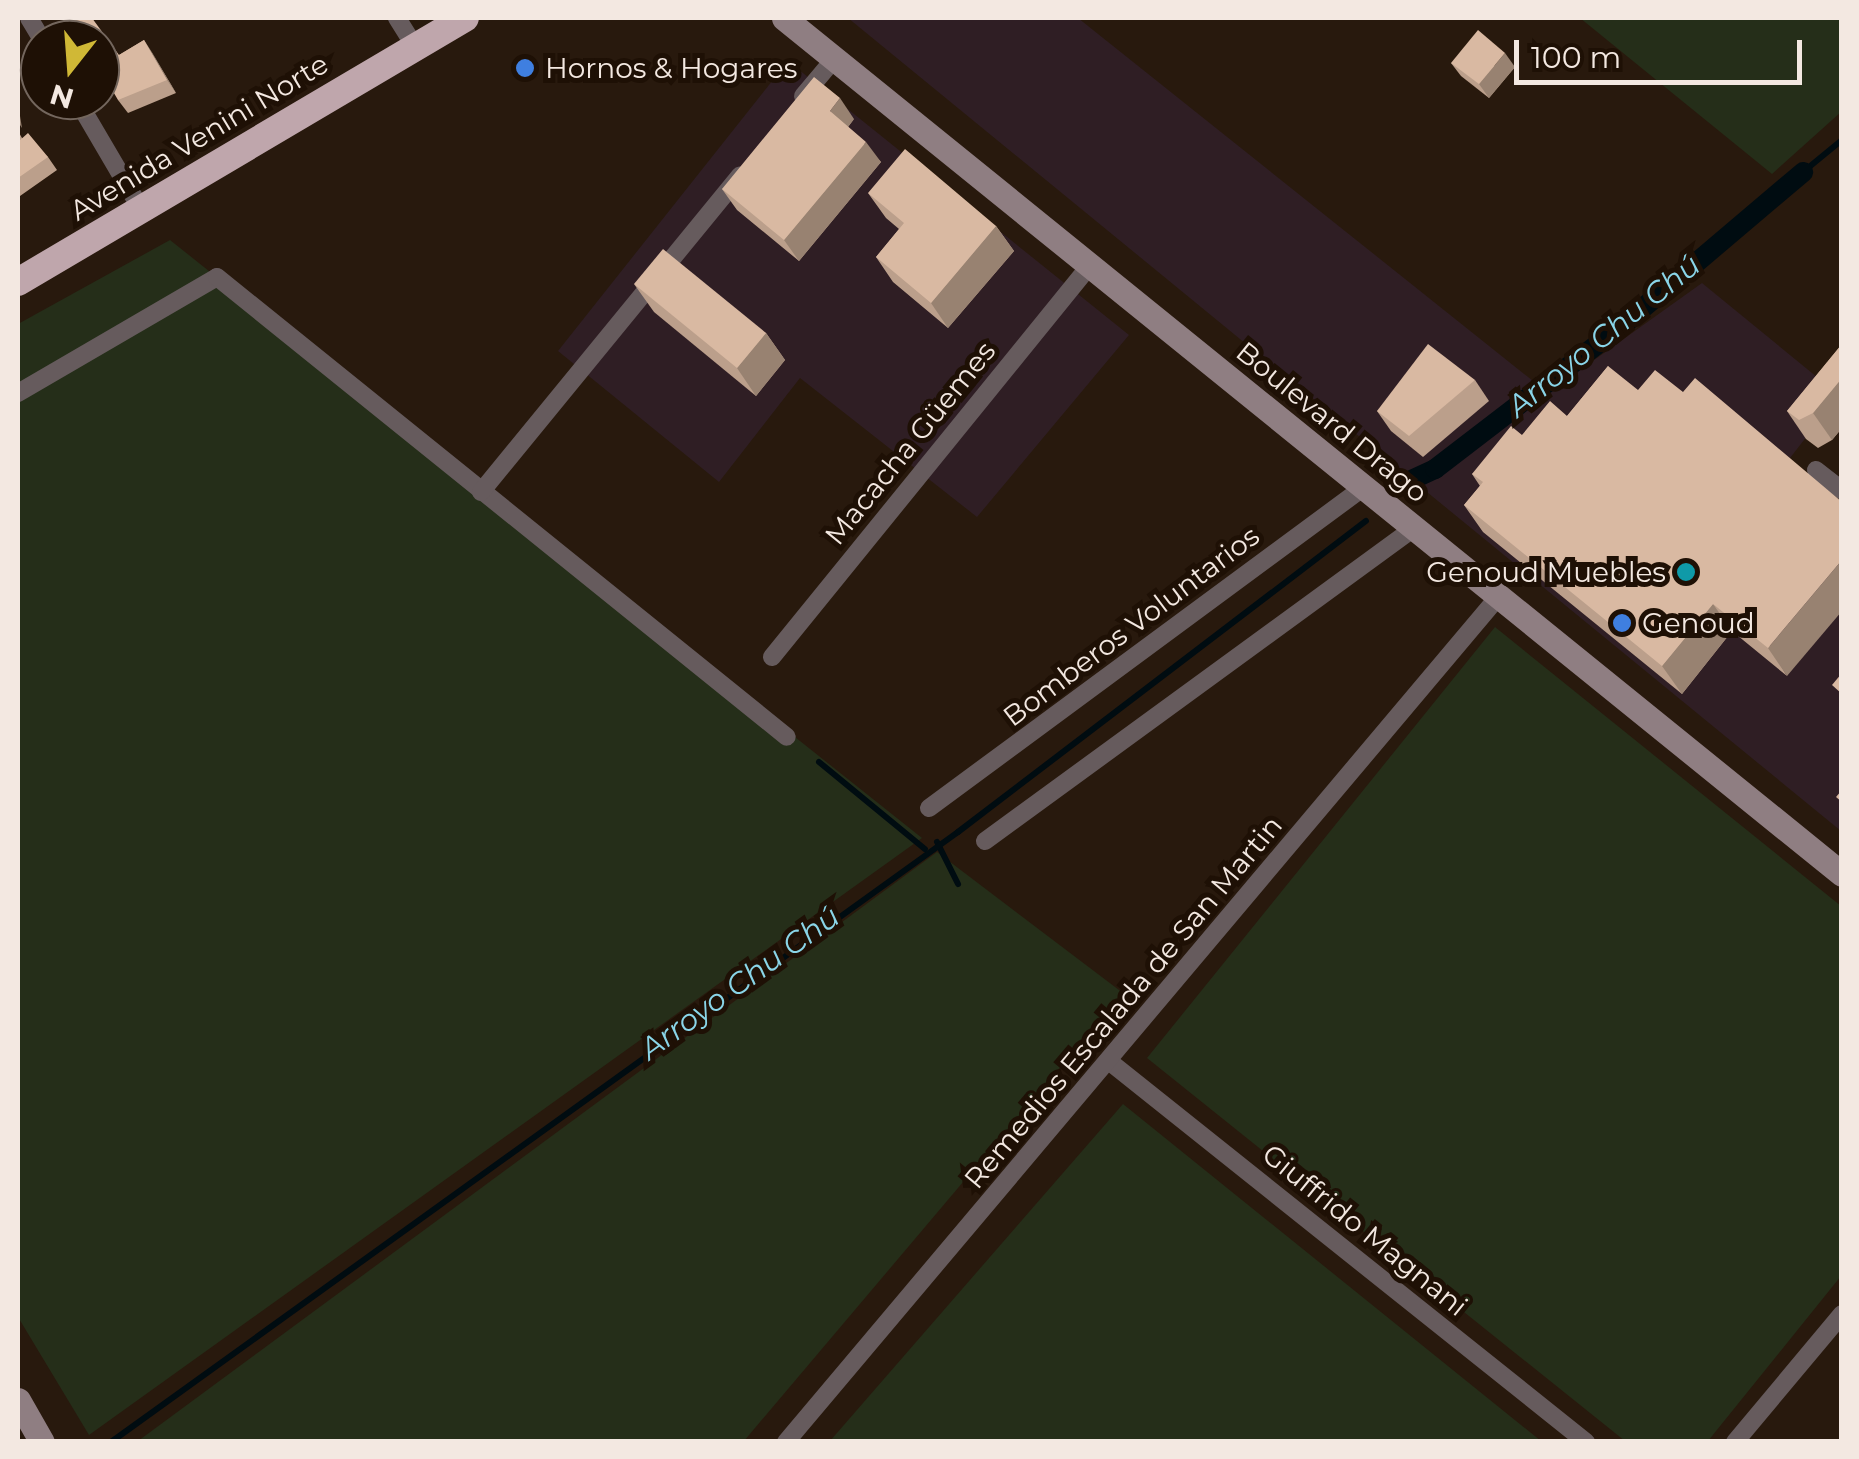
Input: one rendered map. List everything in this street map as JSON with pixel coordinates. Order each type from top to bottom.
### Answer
[{"type":"highway","name":"Avenida Venini Norte","points":[[18,282],[465,18]]},
{"type":"main road","name":"Boulevard Drago","points":[[784,18],[1842,874]]},
{"type":"main road","points":[[18,1400],[42,1442]]},
{"type":"street","points":[[397,18],[415,47]]},
{"type":"street","points":[[784,120],[835,58]]},
{"type":"street","points":[[89,120],[141,209]]},
{"type":"street","points":[[481,492],[759,151]]},
{"type":"street","name":"Macacha Güemes","points":[[772,657],[1090,264]]},
{"type":"street","points":[[18,394],[217,277],[787,737]]},
{"type":"street","points":[[1816,470],[1842,490]]},
{"type":"street","name":"Bomberos Voluntarios","points":[[930,808],[1367,489]]},
{"type":"street","points":[[986,841],[1407,522]]},
{"type":"street","name":"Remedios Escalada de San Martin","points":[[786,1442],[1499,596]]},
{"type":"street","name":"Giuffrido Magnani","points":[[1110,1062],[1586,1442]]},
{"type":"street","points":[[1736,1442],[1842,1314]]},
{"type":"shaded area","points":[[848,18],[1078,18],[1548,393],[1702,283],[1839,395],[1783,467],[1841,515],[1841,831]]},
{"type":"shaded area","points":[[788,61],[1129,335],[977,517],[800,378],[719,482],[558,351]]},
{"type":"green space","points":[[1580,18],[1841,18],[1841,112],[1772,174]]},
{"type":"green space","points":[[170,240],[922,838],[89,1435],[18,1317],[18,324]]},
{"type":"green space","points":[[1495,627],[1841,906],[1841,1276],[1708,1441],[1625,1441],[1147,1058]]},
{"type":"green space","points":[[937,852],[1123,993],[744,1441],[138,1441]]},
{"type":"green space","points":[[1123,1104],[1541,1441],[830,1441]]},
{"type":"building","points":[[1478,30],[1505,53],[1479,84],[1451,63]]},
{"type":"building","points":[[144,40],[167,80],[120,99],[120,54]]},
{"type":"building","points":[[814,77],[840,98],[830,111],[866,142],[784,240],[722,189]]},
{"type":"building","points":[[28,133],[48,157],[18,178],[18,135],[19,141]]},
{"type":"building","points":[[905,149],[996,226],[931,303],[876,257],[904,223],[868,193]]},
{"type":"building","points":[[663,249],[766,333],[737,368],[634,284]]},
{"type":"building","points":[[1428,344],[1475,380],[1409,436],[1377,411]]},
{"type":"building","points":[[1842,344],[1842,378],[1813,413],[1799,420],[1787,411]]},
{"type":"building","name":"Genoud Muebles","points":[[1608,366],[1638,390],[1655,370],[1683,392],[1695,378],[1842,502],[1842,560],[1768,648],[1713,604],[1662,666],[1464,505],[1483,482],[1472,474],[1511,426],[1522,435],[1550,401],[1567,416]]},
{"type":"building","points":[[1842,673],[1842,694],[1832,685]]},
{"type":"waterway","points":[[1803,172],[1842,140]]},
{"type":"waterway","name":"Arroyo Chu Chú","points":[[1396,487],[1435,469],[1624,324],[1803,172]]},
{"type":"waterway","name":"Arroyo Chu Chú","points":[[111,1442],[958,832],[1366,521]]},
{"type":"waterway","points":[[819,762],[925,849]]},
{"type":"waterway","points":[[937,842],[958,884]]},
{"type":"place","name":"Hornos & Hogares","points":[[525,68]]},
{"type":"place","name":"Genoud Muebles","points":[[1686,572]]},
{"type":"place","name":"Genoud","points":[[1622,623]]}]
